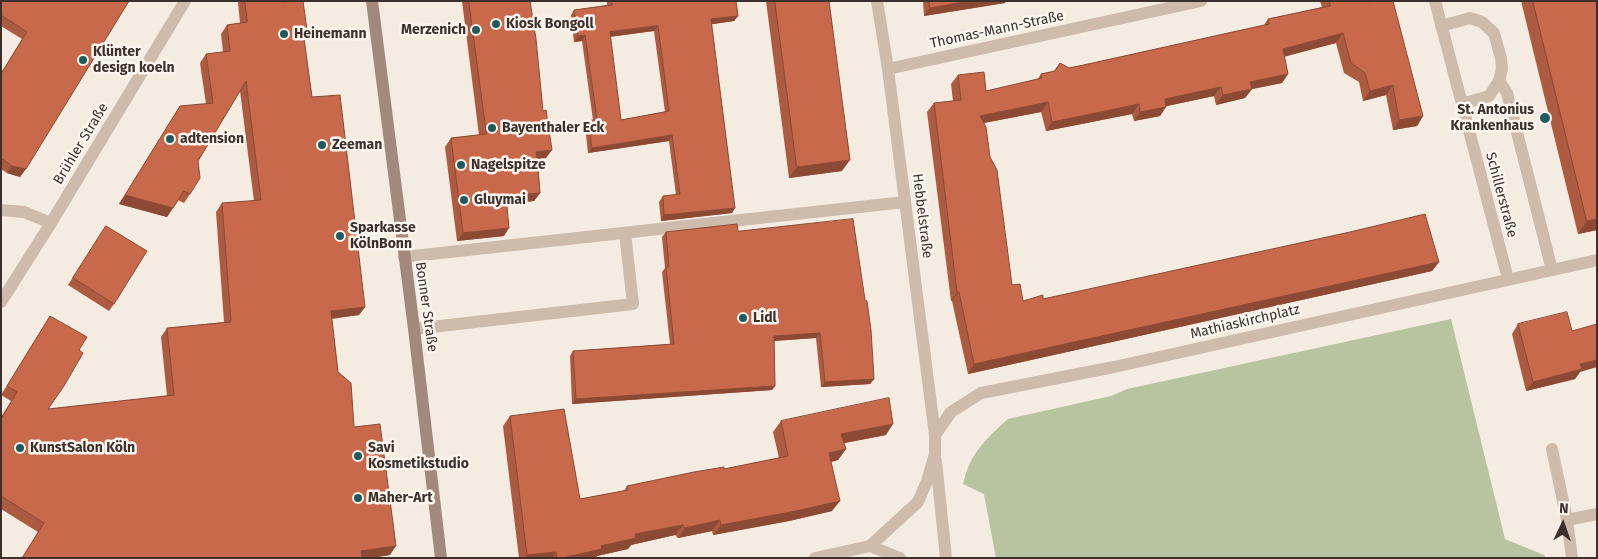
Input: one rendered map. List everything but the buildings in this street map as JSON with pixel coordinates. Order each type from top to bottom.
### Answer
[{"type":"main road","name":"Bonner Straße","points":[[372,1],[441,558]]},
{"type":"street","name":"Brühler Straße","points":[[1,302],[185,1]]},
{"type":"street","name":"Hebbelstraße","points":[[877,1],[888,69],[935,435]]},
{"type":"street","name":"Thomas-Mann-Straße","points":[[888,69],[1201,1]]},
{"type":"street","name":"Schillerstraße","points":[[1435,1],[1508,279]]},
{"type":"street","points":[[1441,26],[1470,18],[1482,22],[1494,33],[1501,58],[1502,69],[1499,81],[1489,96],[1462,104]]},
{"type":"street","points":[[1499,81],[1507,94],[1552,270]]},
{"type":"street","points":[[404,257],[905,202]]},
{"type":"street","points":[[1,210],[24,212],[51,223]]},
{"type":"street","points":[[414,330],[633,304],[625,233]]},
{"type":"street","name":"Mathiaskirchplatz","points":[[935,435],[951,412],[981,393],[1114,367],[1597,260]]},
{"type":"street","points":[[935,435],[935,454],[946,558]]},
{"type":"street","points":[[1552,449],[1567,520],[1572,558]]},
{"type":"street","points":[[815,558],[870,546],[918,502],[935,454]]},
{"type":"street","points":[[1567,520],[1597,514]]},
{"type":"street","points":[[870,546],[900,558]]},
{"type":"green space","points":[[1451,319],[1505,539],[1544,555],[1546,558],[996,558],[984,494],[963,484],[968,467],[976,452],[1008,419],[1111,396],[1127,389]]},
{"type":"place","name":"Kiosk Bongoll","points":[[496,24]]},
{"type":"place","name":"Merzenich","points":[[476,30]]},
{"type":"place","name":"Heinemann","points":[[284,34]]},
{"type":"place","name":"Klünter design koeln","points":[[83,60]]},
{"type":"place","name":"St. Antonius Krankenhaus","points":[[1545,118]]},
{"type":"place","name":"Bayenthaler Eck","points":[[492,128]]},
{"type":"place","name":"adtension","points":[[170,139]]},
{"type":"place","name":"Zeeman","points":[[322,145]]},
{"type":"place","name":"Nagelspitze","points":[[461,165]]},
{"type":"place","name":"Gluymai","points":[[464,200]]},
{"type":"place","name":"Sparkasse KölnBonn","points":[[340,236]]},
{"type":"place","name":"Lidl","points":[[743,318]]},
{"type":"place","name":"KunstSalon Köln","points":[[20,448]]},
{"type":"place","name":"Savi Kosmetikstudio","points":[[358,456]]},
{"type":"place","name":"Maher-Art","points":[[358,498]]}]
